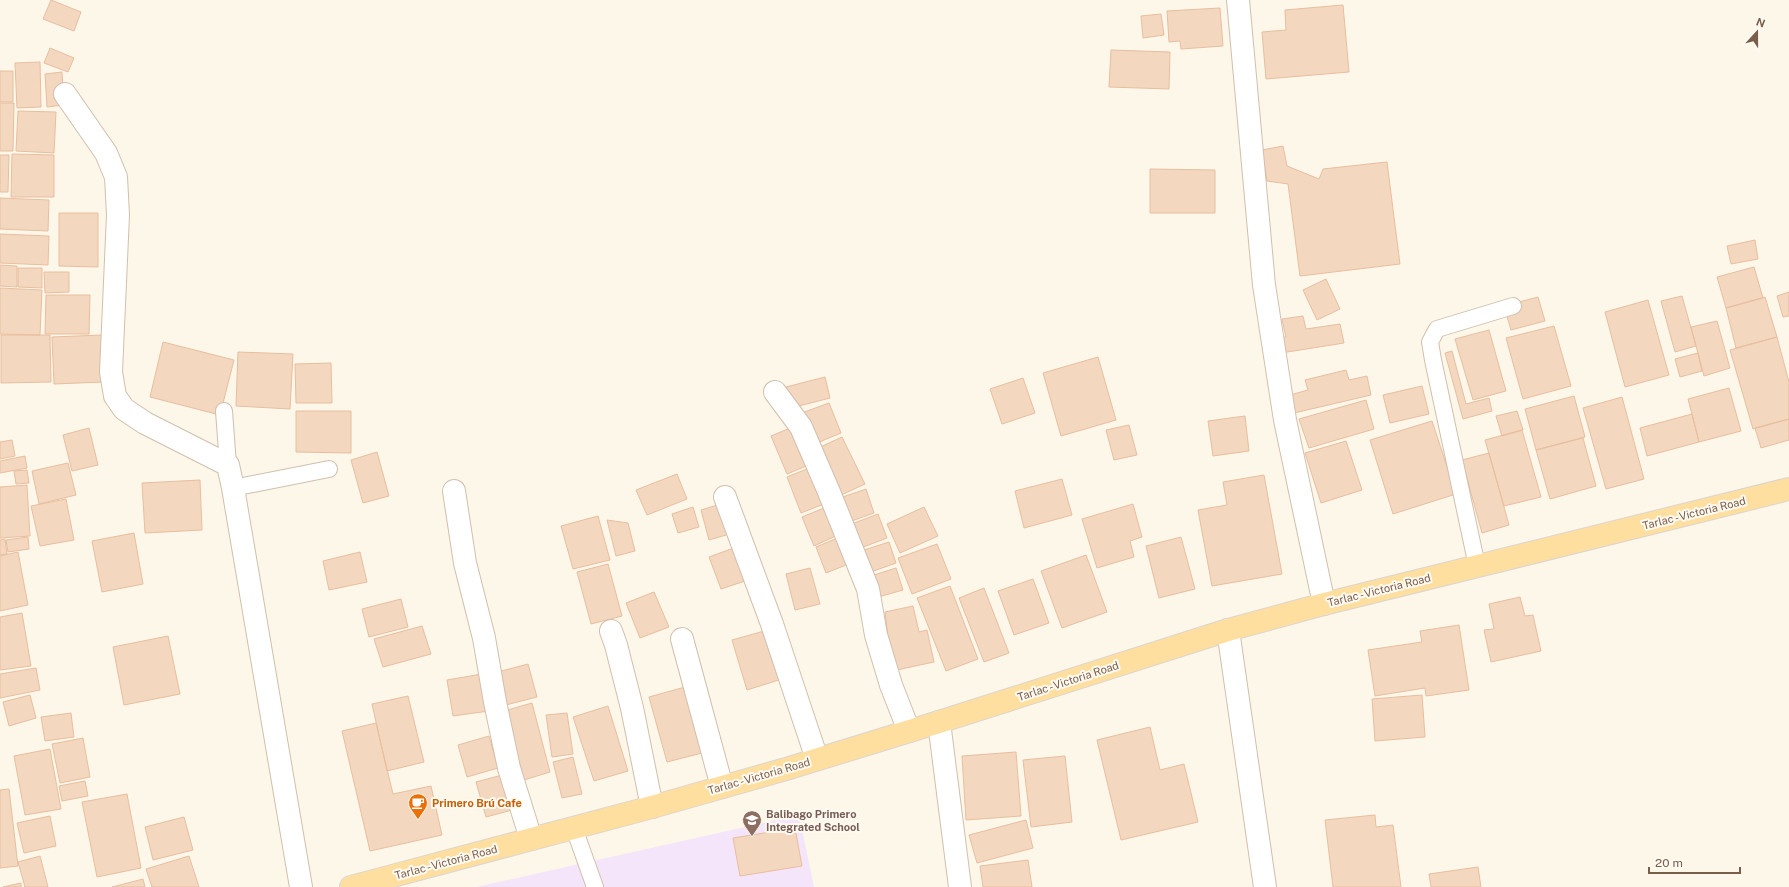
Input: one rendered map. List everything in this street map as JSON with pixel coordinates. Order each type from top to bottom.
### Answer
[{"type":"main road","name":"Tarlac - Victoria Road","points":[[351,887],[377,883],[531,839],[652,807],[910,732],[1228,630],[1324,604],[1789,489]]},
{"type":"street","points":[[1238,0],[1264,285],[1284,420],[1324,604]]},
{"type":"street","points":[[65,94],[106,153],[116,177],[118,215],[111,372],[115,396],[124,409],[145,423],[228,465],[234,488],[301,887]]},
{"type":"street","points":[[775,392],[801,427],[868,589],[876,635],[891,686],[910,732]]},
{"type":"street","points":[[454,491],[465,563],[484,638],[494,702],[508,768],[531,839]]},
{"type":"street","points":[[725,497],[772,624],[817,759]]},
{"type":"street","points":[[1228,630],[1265,887]]},
{"type":"street","points":[[611,632],[616,645],[632,708],[652,807]]},
{"type":"street","points":[[682,639],[722,787]]},
{"type":"street","points":[[939,722],[960,887]]},
{"type":"lane","points":[[1477,566],[1430,342],[1437,329],[1513,306]]},
{"type":"lane","points":[[224,411],[228,465]]},
{"type":"lane","points":[[234,488],[329,469]]},
{"type":"lane","points":[[574,828],[595,887]]},
{"type":"shaded area","name":"Balibago Primero Integrated School","points":[[799,815],[814,887],[476,887],[602,859]]},
{"type":"building","points":[[51,0],[81,12],[74,31],[43,19]]},
{"type":"building","points":[[1343,5],[1349,72],[1266,79],[1262,32],[1286,30],[1285,10]]},
{"type":"building","points":[[1220,8],[1223,46],[1181,49],[1180,41],[1169,42],[1167,11]]},
{"type":"building","points":[[1161,14],[1164,35],[1143,38],[1141,16]]},
{"type":"building","points":[[50,48],[74,58],[68,72],[44,63]]},
{"type":"building","points":[[1111,50],[1170,52],[1169,89],[1109,87]]},
{"type":"building","points":[[40,62],[41,107],[17,108],[15,63]]},
{"type":"building","points":[[0,71],[13,71],[13,102],[0,102]]},
{"type":"building","points":[[62,72],[64,105],[47,107],[45,74]]},
{"type":"building","points":[[0,103],[14,103],[13,151],[0,151]]},
{"type":"building","points":[[18,111],[56,112],[54,153],[16,151]]},
{"type":"building","points":[[1283,146],[1287,166],[1319,179],[1323,169],[1387,162],[1400,264],[1300,276],[1288,184],[1267,181],[1262,150]]},
{"type":"building","points":[[12,154],[54,155],[54,197],[11,197]]},
{"type":"building","points":[[0,155],[9,155],[8,192],[0,192]]},
{"type":"building","points":[[1150,169],[1215,170],[1215,213],[1150,213]]},
{"type":"building","points":[[0,198],[49,200],[48,231],[0,229]]},
{"type":"building","points":[[59,213],[98,213],[98,267],[59,266]]},
{"type":"building","points":[[0,234],[49,236],[48,265],[0,263]]},
{"type":"building","points":[[1755,240],[1758,259],[1731,264],[1727,246]]},
{"type":"building","points":[[0,265],[17,266],[17,287],[0,286]]},
{"type":"building","points":[[1754,267],[1763,298],[1726,308],[1717,277]]},
{"type":"building","points":[[18,268],[42,268],[42,288],[18,287]]},
{"type":"building","points":[[44,272],[69,272],[69,292],[45,293]]},
{"type":"building","points":[[1326,279],[1340,309],[1317,320],[1303,290]]},
{"type":"building","points":[[0,288],[42,290],[40,335],[0,334]]},
{"type":"building","points":[[1789,292],[1789,316],[1783,317],[1777,296]]},
{"type":"building","points":[[46,295],[90,295],[89,334],[45,334]]},
{"type":"building","points":[[1682,296],[1696,346],[1675,352],[1661,301]]},
{"type":"building","points":[[1538,297],[1545,321],[1511,330],[1504,306]]},
{"type":"building","points":[[1765,297],[1777,337],[1736,348],[1726,308]]},
{"type":"building","points":[[1648,300],[1669,375],[1625,387],[1605,312]]},
{"type":"building","points":[[1303,316],[1306,329],[1340,324],[1344,343],[1281,353],[1279,338],[1286,337],[1282,319]]},
{"type":"building","points":[[1717,321],[1730,368],[1704,376],[1691,327]]},
{"type":"building","points":[[1554,326],[1571,386],[1523,399],[1506,338]]},
{"type":"building","points":[[1489,330],[1506,391],[1473,400],[1455,339]]},
{"type":"building","points":[[1,335],[50,335],[51,382],[1,383]]},
{"type":"building","points":[[102,335],[104,382],[54,384],[52,337]]},
{"type":"building","points":[[1777,337],[1789,382],[1789,419],[1753,429],[1730,350]]},
{"type":"building","points":[[163,342],[234,360],[220,415],[150,397]]},
{"type":"building","points":[[1452,351],[1466,404],[1489,398],[1492,411],[1463,419],[1445,353]]},
{"type":"building","points":[[238,352],[293,354],[290,409],[236,406]]},
{"type":"building","points":[[1698,353],[1702,371],[1680,377],[1675,359]]},
{"type":"building","points":[[1098,357],[1116,420],[1061,436],[1043,373]]},
{"type":"building","points":[[331,363],[332,403],[296,403],[295,364]]},
{"type":"building","points":[[1346,370],[1349,380],[1367,376],[1371,395],[1294,413],[1290,395],[1308,390],[1305,380]]},
{"type":"building","points":[[825,377],[830,398],[791,408],[786,387]]},
{"type":"building","points":[[1023,378],[1035,413],[1002,424],[990,389]]},
{"type":"building","points":[[1422,386],[1429,414],[1390,423],[1383,395]]},
{"type":"building","points":[[1729,388],[1741,431],[1699,442],[1688,399]]},
{"type":"building","points":[[1574,396],[1585,437],[1536,450],[1525,409]]},
{"type":"building","points":[[1622,397],[1644,479],[1606,489],[1583,408]]},
{"type":"building","points":[[1366,400],[1374,429],[1309,448],[1299,419]]},
{"type":"building","points":[[829,403],[841,433],[812,445],[799,414]]},
{"type":"building","points":[[296,411],[351,411],[351,453],[296,452]]},
{"type":"building","points":[[1517,411],[1523,430],[1502,436],[1496,416]]},
{"type":"building","points":[[1692,414],[1699,442],[1647,456],[1640,428]]},
{"type":"building","points":[[1245,416],[1249,451],[1213,456],[1208,421]]},
{"type":"building","points":[[1789,419],[1789,440],[1761,448],[1755,428]]},
{"type":"building","points":[[1432,421],[1456,494],[1393,514],[1370,440]]},
{"type":"building","points":[[1129,425],[1137,455],[1114,460],[1106,430]]},
{"type":"building","points":[[795,426],[811,464],[787,474],[771,436]]},
{"type":"building","points":[[89,428],[98,465],[72,471],[63,435]]},
{"type":"building","points":[[1522,430],[1541,497],[1504,506],[1485,440]]},
{"type":"building","points":[[842,437],[865,484],[839,496],[816,449]]},
{"type":"building","points":[[1583,438],[1596,486],[1550,499],[1536,450]]},
{"type":"building","points":[[12,440],[15,456],[0,459],[0,442]]},
{"type":"building","points":[[1346,441],[1362,490],[1321,503],[1305,453]]},
{"type":"building","points":[[377,452],[389,496],[363,503],[351,460]]},
{"type":"building","points":[[1489,453],[1509,525],[1482,533],[1462,460]]},
{"type":"building","points":[[25,456],[27,468],[0,473],[0,461]]},
{"type":"building","points":[[68,463],[76,495],[39,504],[32,471]]},
{"type":"building","points":[[814,466],[829,502],[801,513],[787,477]]},
{"type":"building","points":[[27,470],[29,483],[16,484],[14,471]]},
{"type":"building","points":[[677,474],[687,499],[647,515],[636,490]]},
{"type":"building","points":[[1264,475],[1282,574],[1212,586],[1198,510],[1227,505],[1223,482]]},
{"type":"building","points":[[1062,479],[1072,515],[1024,528],[1015,491]]},
{"type":"building","points":[[200,480],[202,530],[145,533],[142,483]]},
{"type":"building","points":[[27,485],[30,536],[0,538],[0,487]]},
{"type":"building","points":[[866,489],[874,513],[846,523],[837,499]]},
{"type":"building","points":[[66,499],[74,540],[40,546],[31,506]]},
{"type":"building","points":[[724,503],[733,533],[709,540],[701,510]]},
{"type":"building","points":[[1133,504],[1142,537],[1130,541],[1134,557],[1097,568],[1082,519]]},
{"type":"building","points":[[829,506],[840,534],[814,546],[802,517]]},
{"type":"building","points":[[693,507],[699,527],[678,533],[672,514]]},
{"type":"building","points":[[924,507],[938,536],[900,553],[887,524]]},
{"type":"building","points":[[878,514],[887,538],[858,549],[849,525]]},
{"type":"building","points":[[598,516],[610,560],[573,569],[561,526]]},
{"type":"building","points":[[607,520],[628,523],[635,551],[616,556]]},
{"type":"building","points":[[134,533],[143,584],[102,592],[92,541]]},
{"type":"building","points":[[28,537],[29,549],[8,552],[6,540]]},
{"type":"building","points":[[840,537],[851,563],[826,573],[816,547]]},
{"type":"building","points":[[1181,537],[1195,589],[1159,598],[1146,546]]},
{"type":"building","points":[[5,539],[7,554],[0,555],[0,540]]},
{"type":"building","points":[[889,542],[896,563],[868,573],[861,551]]},
{"type":"building","points":[[937,544],[951,579],[912,594],[898,558]]},
{"type":"building","points":[[739,546],[751,579],[721,589],[709,557]]},
{"type":"building","points":[[18,552],[28,605],[0,611],[0,556]]},
{"type":"building","points":[[360,552],[367,582],[329,590],[323,561]]},
{"type":"building","points":[[1086,555],[1107,612],[1062,628],[1041,571]]},
{"type":"building","points":[[608,564],[622,616],[591,624],[577,572]]},
{"type":"building","points":[[810,568],[820,604],[795,610],[786,574]]},
{"type":"building","points":[[896,568],[903,590],[875,598],[868,577]]},
{"type":"building","points":[[1033,579],[1049,623],[1014,635],[998,591]]},
{"type":"building","points":[[950,586],[978,659],[946,671],[917,598]]},
{"type":"building","points":[[984,588],[1009,653],[984,662],[959,598]]},
{"type":"building","points":[[654,592],[669,627],[640,638],[626,603]]},
{"type":"building","points":[[1520,597],[1525,616],[1533,615],[1541,651],[1491,662],[1484,630],[1494,629],[1489,604]]},
{"type":"building","points":[[401,599],[408,627],[369,637],[362,609]]},
{"type":"building","points":[[913,606],[919,632],[927,630],[934,662],[892,671],[885,612]]},
{"type":"building","points":[[22,613],[31,666],[0,670],[0,617]]},
{"type":"building","points":[[1459,625],[1469,690],[1426,696],[1425,688],[1375,696],[1368,650],[1422,642],[1420,631]]},
{"type":"building","points":[[422,626],[431,654],[383,667],[374,639]]},
{"type":"building","points":[[768,630],[782,679],[747,690],[732,640]]},
{"type":"building","points":[[168,636],[180,694],[124,705],[113,647]]},
{"type":"building","points":[[528,664],[537,697],[502,706],[494,673]]},
{"type":"building","points":[[36,668],[40,690],[0,698],[0,674]]},
{"type":"building","points":[[482,674],[489,711],[453,716],[447,680]]},
{"type":"building","points":[[685,687],[702,753],[667,762],[649,697]]},
{"type":"building","points":[[30,695],[36,718],[9,726],[3,702]]},
{"type":"building","points":[[1422,695],[1425,737],[1375,741],[1372,699]]},
{"type":"building","points":[[408,696],[424,762],[387,771],[372,704]]},
{"type":"building","points":[[532,703],[550,772],[524,780],[504,711]]},
{"type":"building","points":[[608,706],[628,771],[594,781],[573,717]]},
{"type":"building","points":[[71,713],[74,737],[45,741],[41,717]]},
{"type":"building","points":[[567,713],[573,754],[552,757],[546,715]]},
{"type":"building","points":[[376,723],[393,794],[431,786],[442,835],[370,851],[342,731]]},
{"type":"building","points":[[1150,727],[1160,770],[1184,764],[1198,822],[1121,840],[1097,740]]},
{"type":"building","points":[[489,736],[498,768],[467,777],[458,745]]},
{"type":"building","points":[[83,738],[90,777],[60,783],[52,744]]},
{"type":"building","points":[[50,749],[61,809],[25,815],[14,756]]},
{"type":"building","points":[[1016,752],[1021,816],[966,820],[962,756]]},
{"type":"building","points":[[1065,756],[1072,822],[1031,827],[1023,760]]},
{"type":"building","points":[[573,757],[582,794],[562,798],[553,762]]},
{"type":"building","points":[[506,774],[516,809],[486,817],[476,782]]},
{"type":"building","points":[[85,781],[88,796],[62,801],[59,786]]},
{"type":"building","points":[[9,789],[18,866],[0,868],[0,790]]},
{"type":"building","points":[[127,794],[141,868],[97,877],[82,802]]},
{"type":"building","points":[[1375,815],[1376,827],[1393,825],[1401,887],[1333,887],[1325,820]]},
{"type":"building","points":[[50,816],[56,846],[24,853],[17,823]]},
{"type":"building","points":[[184,817],[193,850],[153,860],[145,827]]},
{"type":"building","points":[[1026,820],[1033,848],[977,863],[969,835]]},
{"type":"building","points":[[795,828],[802,866],[740,876],[733,838]]},
{"type":"building","points":[[40,856],[48,887],[25,887],[18,862]]},
{"type":"building","points":[[189,856],[199,887],[152,887],[146,869]]},
{"type":"building","points":[[1028,860],[1032,887],[983,887],[980,866]]},
{"type":"building","points":[[1478,867],[1481,887],[1431,887],[1429,874]]},
{"type":"building","points":[[143,879],[145,887],[112,887]]},
{"type":"building","points":[[21,883],[21,887],[3,887]]},
{"type":"place","name":"Primero Brú Cafe","points":[[418,820]]},
{"type":"place","name":"Balibago Primero Integrated School","points":[[752,837]]}]
